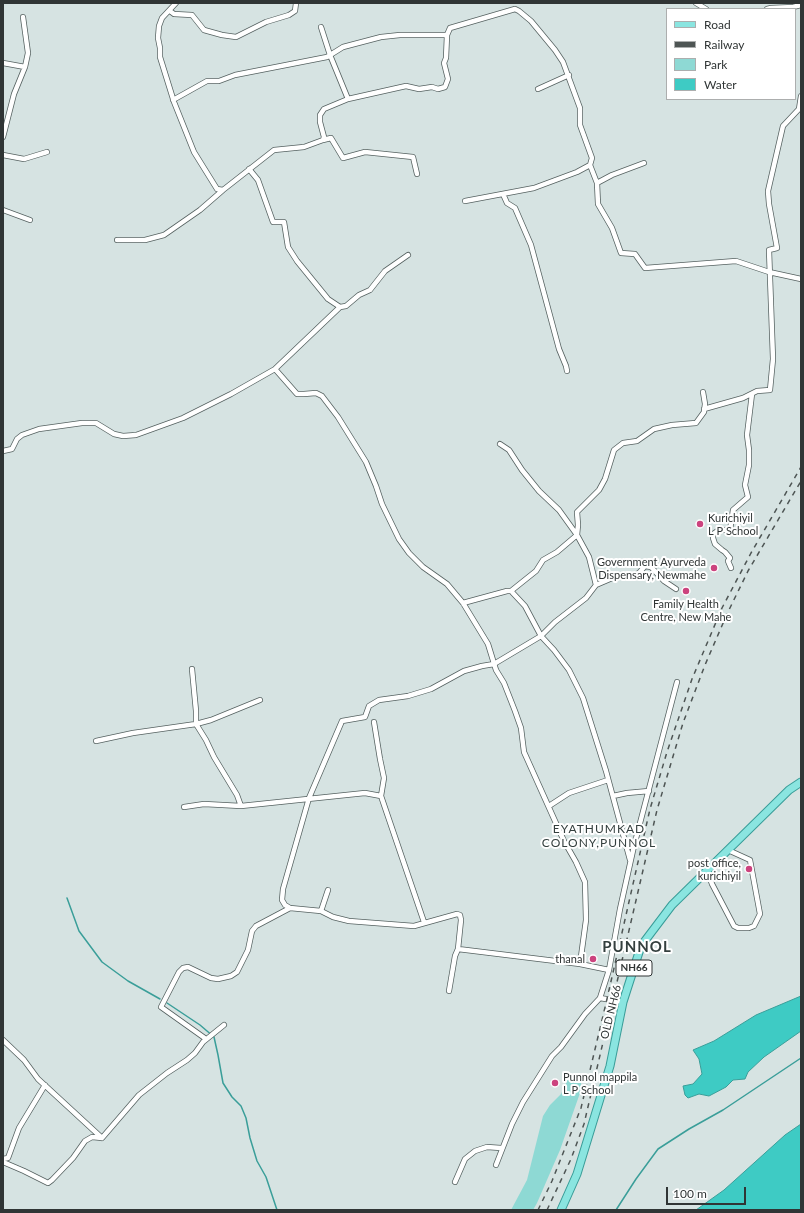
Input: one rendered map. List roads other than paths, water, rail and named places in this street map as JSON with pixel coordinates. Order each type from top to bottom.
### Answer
[{"type":"main road","name":"OLD NH66","points":[[561,1210],[582,1160],[610,1066],[623,1002],[641,946],[672,905],[789,790],[801,782]]},
{"type":"street","points":[[176,3],[160,22],[158,38],[160,57],[173,100],[194,152],[217,189],[223,190]]},
{"type":"street","points":[[170,10],[174,14],[192,15],[204,30],[236,37],[266,22],[290,15],[295,11],[296,3]]},
{"type":"street","points":[[515,10],[516,3]]},
{"type":"street","points":[[771,8],[801,5]]},
{"type":"street","points":[[323,140],[324,137],[320,122],[320,114],[324,109],[348,99],[406,86],[418,89],[432,87],[438,89],[445,87],[448,79],[444,63],[446,58],[447,35],[450,28],[515,10],[531,21],[555,50],[569,75],[580,108],[580,125],[592,158],[590,165],[597,183],[598,204],[612,228],[621,253],[635,254],[645,268],[736,261],[770,272],[801,279]]},
{"type":"street","points":[[3,136],[14,94],[25,67],[28,54],[23,17]]},
{"type":"street","points":[[321,27],[330,55],[348,99]]},
{"type":"street","points":[[173,100],[207,81],[219,81],[235,75],[327,57],[344,47],[381,37],[400,35],[447,35]]},
{"type":"street","points":[[3,63],[25,67]]},
{"type":"street","points":[[538,89],[569,75]]},
{"type":"street","points":[[704,409],[743,398],[757,391],[770,390],[773,359],[769,250],[777,248],[768,191],[783,126],[799,109],[801,96]]},
{"type":"street","points":[[117,240],[145,240],[164,235],[200,210],[274,150],[304,147],[331,138],[343,158],[365,152],[413,156],[418,174]]},
{"type":"street","points":[[3,155],[24,160],[47,152]]},
{"type":"street","points":[[597,183],[612,175],[644,164]]},
{"type":"street","points":[[465,202],[534,188],[577,172],[590,165]]},
{"type":"street","points":[[249,170],[258,180],[274,222],[284,222],[288,247],[297,261],[328,299],[340,307]]},
{"type":"street","points":[[503,194],[506,203],[515,208],[531,245],[559,349],[567,371]]},
{"type":"street","points":[[3,210],[30,220]]},
{"type":"street","points":[[3,452],[12,449],[18,438],[39,429],[82,422],[96,423],[114,434],[123,436],[136,435],[183,418],[231,394],[275,369],[340,307],[346,306],[359,295],[370,290],[386,270],[408,255]]},
{"type":"street","points":[[275,369],[296,394],[316,393],[322,396],[338,417],[366,462],[382,504],[399,539],[409,553],[423,566],[447,584],[463,603],[488,644],[494,664],[521,728],[524,752],[564,841],[585,882],[586,920],[580,964]]},
{"type":"street","points":[[512,591],[536,571],[543,560],[557,552],[576,535],[578,525],[577,512],[599,490],[605,479],[614,450],[623,443],[637,442],[654,429],[672,425],[696,423],[704,412],[704,392]]},
{"type":"street","points":[[731,568],[728,561],[730,558],[726,552],[715,544],[713,534],[719,530],[730,530],[732,510],[748,497],[745,485],[749,465],[747,435],[752,394]]},
{"type":"street","points":[[500,444],[509,450],[522,470],[539,491],[560,510],[589,557],[596,586]]},
{"type":"street","points":[[449,991],[455,956],[458,949],[460,915],[457,914],[414,926],[368,923],[333,917],[321,911],[290,908],[285,905],[282,900],[282,894],[309,798],[342,721],[365,717],[369,706],[379,700],[408,696],[431,689],[464,671],[494,664],[541,636],[555,622],[586,598],[596,586],[617,576],[630,576],[639,572],[645,566],[651,567],[664,581],[676,589]]},
{"type":"street","points":[[463,603],[507,590],[512,591],[525,606],[541,636],[569,670],[583,698],[613,796],[630,860]]},
{"type":"street","points":[[192,668],[196,724],[237,795],[241,806]]},
{"type":"street","points":[[496,1165],[501,1148],[522,1102],[552,1056],[561,1047],[585,1014],[600,998],[609,970],[630,860],[677,682]]},
{"type":"street","points":[[96,741],[133,733],[196,724],[211,720],[260,700]]},
{"type":"street","points":[[374,722],[384,778],[381,796],[424,922]]},
{"type":"street","points":[[549,806],[569,793],[608,780]]},
{"type":"street","points":[[613,796],[649,791]]},
{"type":"street","points":[[184,807],[204,804],[241,806],[365,793],[381,796]]},
{"type":"street","points":[[707,870],[712,884],[734,926],[738,928],[750,928],[754,926],[760,914],[750,860],[728,850]]},
{"type":"street","points":[[321,911],[328,890]]},
{"type":"street","points":[[208,1038],[161,1007],[179,972],[183,968],[188,967],[211,978],[231,976],[237,972],[248,950],[252,931],[256,926],[290,908]]},
{"type":"street","points":[[458,949],[580,964],[609,970]]},
{"type":"street","points":[[600,998],[623,1002]]},
{"type":"street","points":[[3,1161],[48,1184],[73,1158],[85,1141],[92,1138],[102,1138],[139,1095],[167,1073],[188,1060],[208,1038],[224,1025]]},
{"type":"street","points":[[3,1040],[24,1060],[45,1085],[102,1138]]},
{"type":"street","points":[[3,1161],[8,1158],[19,1128],[45,1085]]},
{"type":"street","points":[[455,1182],[465,1159],[475,1151],[487,1147],[501,1148]]},
{"type":"water","points":[[801,996],[801,1031],[764,1057],[748,1072],[745,1079],[733,1080],[726,1087],[709,1096],[699,1094],[688,1098],[685,1095],[683,1086],[693,1084],[702,1074],[699,1059],[693,1050],[714,1041],[756,1015]]},
{"type":"water","points":[[801,1124],[801,1210],[696,1210],[724,1190],[785,1135]]},
{"type":"waterway","points":[[67,898],[79,931],[102,962],[128,981],[160,999]]},
{"type":"waterway","points":[[167,1003],[200,1025],[214,1037],[223,1083],[232,1097],[241,1106],[246,1118],[257,1161],[266,1177],[277,1210]]},
{"type":"waterway","points":[[616,1210],[658,1149],[689,1129],[723,1110],[801,1058]]},
{"type":"railway","points":[[538,1210],[552,1181],[581,1108],[650,809],[667,752],[692,679],[722,608],[751,553],[801,467]]},
{"type":"railway","points":[[547,1210],[571,1159],[584,1124],[657,810],[683,723],[705,665],[727,614],[748,571],[801,481]]},
{"type":"place","name":"Kurichiyil L P School","points":[[700,524]]},
{"type":"place","name":"Government Ayurveda Dispensary, Newmahe","points":[[714,568]]},
{"type":"place","name":"Family Health Centre, New Mahe","points":[[686,591]]},
{"type":"place","name":"post office, kurichiyil","points":[[749,869]]},
{"type":"place","name":"thanal","points":[[593,959]]},
{"type":"place","name":"Punnol mappila L P School","points":[[555,1083]]},
{"type":"district","name":"EYATHUMKAD COLONY,PUNNOL","points":[[599,836]]},
{"type":"district","name":"PUNNOL","points":[[637,947]]}]
